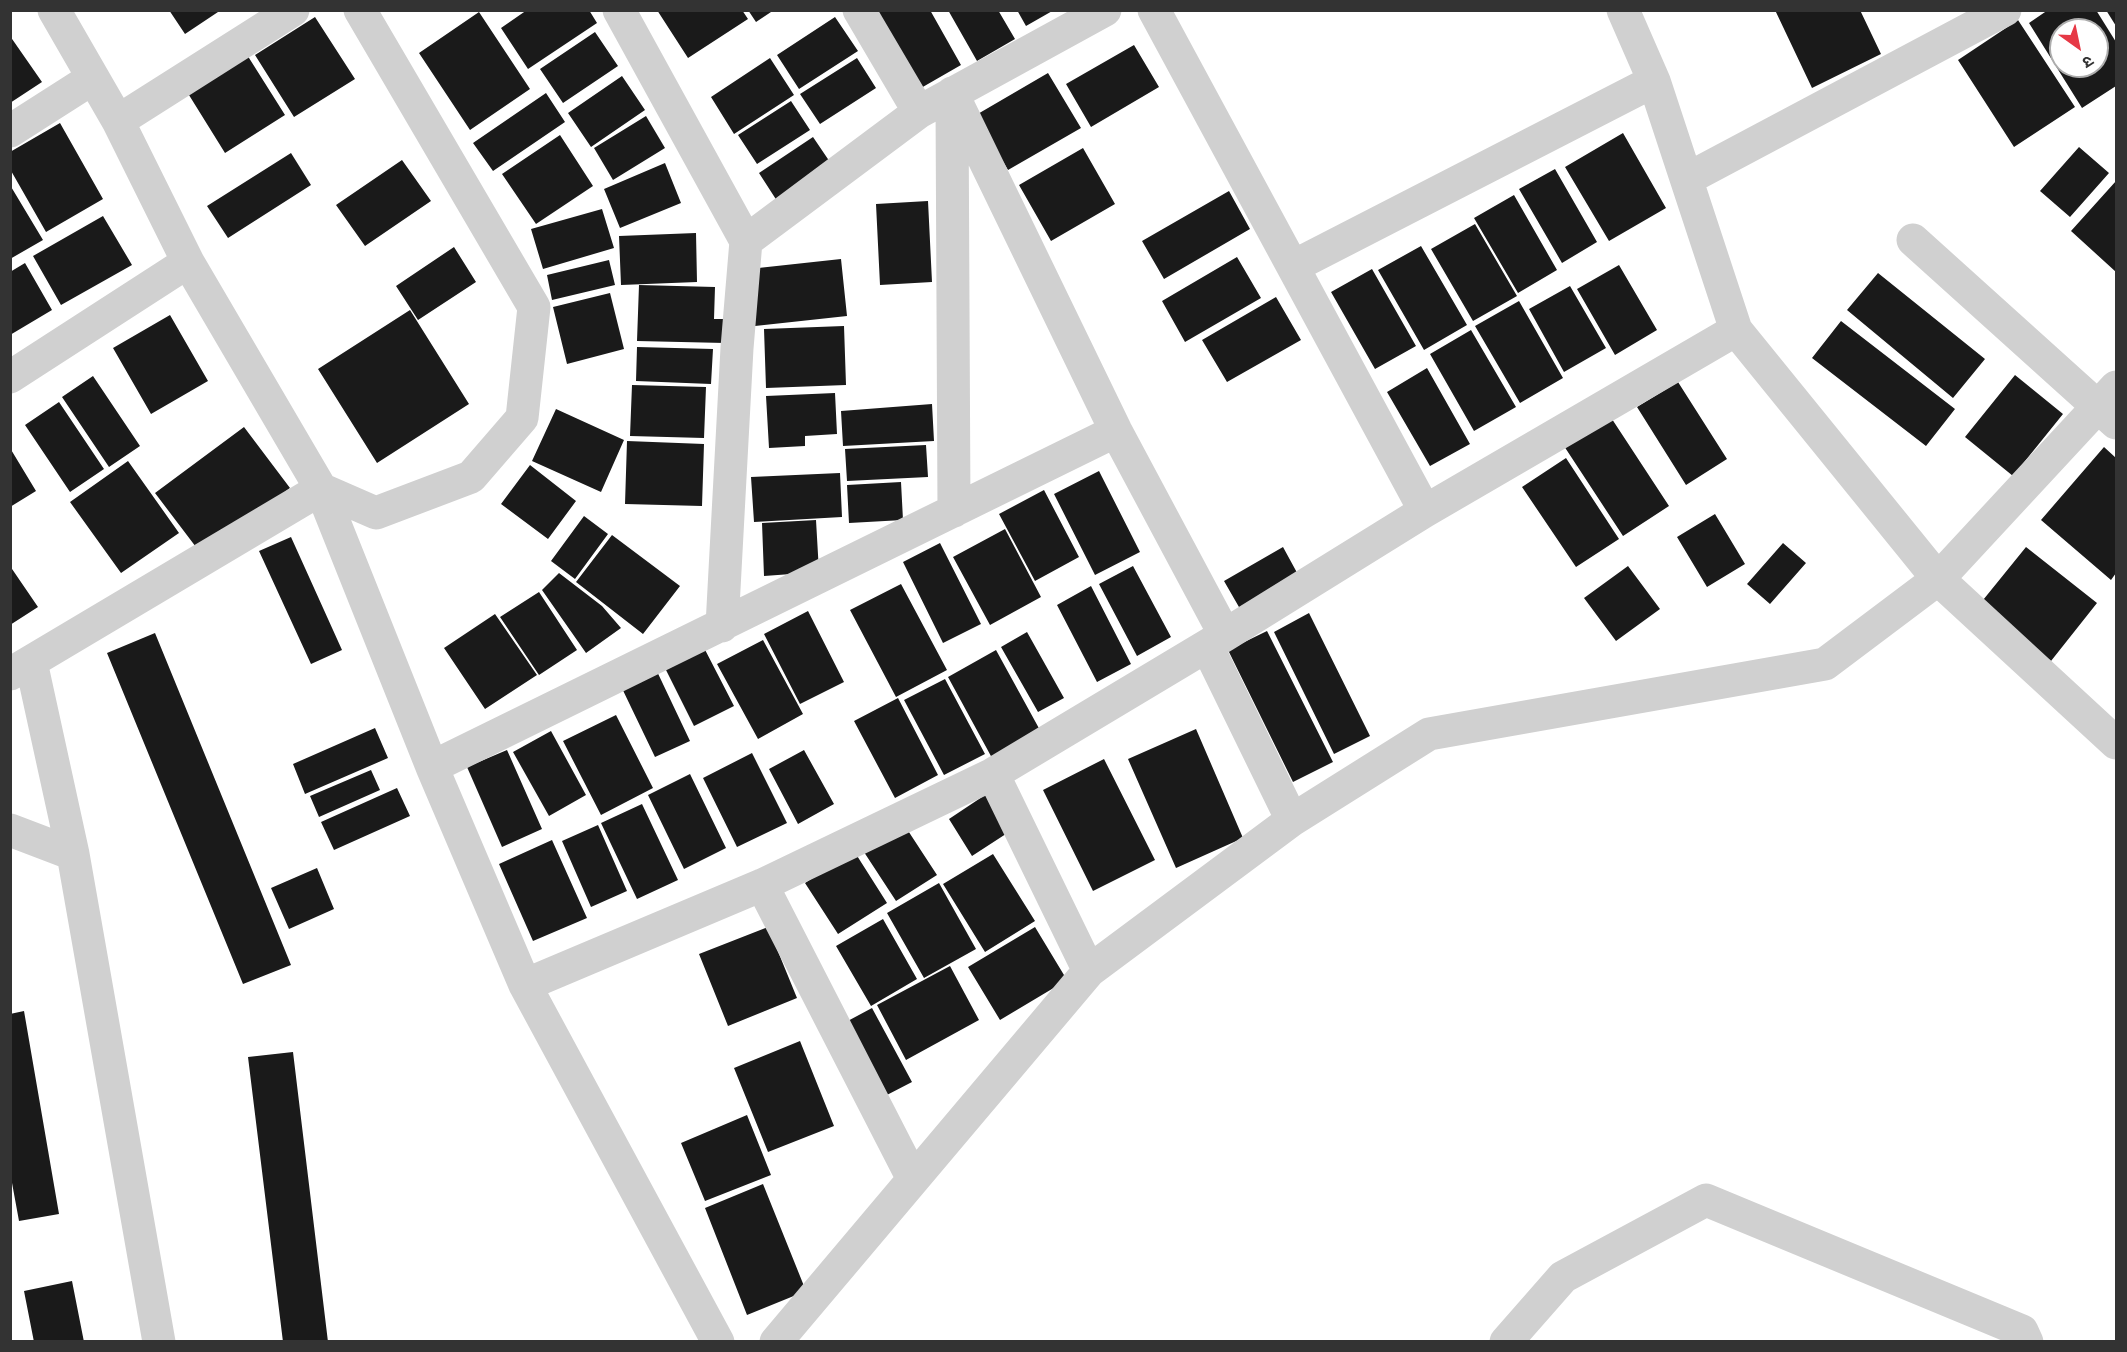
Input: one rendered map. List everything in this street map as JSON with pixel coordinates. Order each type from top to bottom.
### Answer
[{"type":"street","points":[[54,10],[118,121],[188,262],[321,489],[432,767],[525,985],[718,1341]]},
{"type":"street","points":[[118,121],[293,10]]},
{"type":"street","points":[[321,489],[376,513],[471,477],[522,418],[534,307],[360,10]]},
{"type":"street","points":[[619,10],[746,241],[737,348],[722,626]]},
{"type":"street","points":[[859,10],[919,112]]},
{"type":"street","points":[[746,241],[919,112],[1105,10]]},
{"type":"street","points":[[1154,10],[1425,511]]},
{"type":"street","points":[[1623,10],[1654,81],[1736,330],[1938,579],[2116,743]]},
{"type":"street","points":[[1688,179],[2005,10]]},
{"type":"street","points":[[10,131],[93,78]]},
{"type":"street","points":[[1294,266],[1654,81]]},
{"type":"street","points":[[952,93],[1216,641],[1292,820]]},
{"type":"street","points":[[952,93],[954,511]]},
{"type":"street","points":[[776,1341],[1089,971],[1292,820],[1429,734],[1825,664],[1938,579],[2110,405],[1913,240]]},
{"type":"street","points":[[10,377],[188,262]]},
{"type":"street","points":[[525,985],[762,885],[993,774],[1216,641],[1425,511],[1736,330]]},
{"type":"street","points":[[432,767],[1116,431]]},
{"type":"street","points":[[159,1341],[73,854],[21,668],[321,489]]},
{"type":"street","points":[[993,774],[1089,971]]},
{"type":"street","points":[[10,830],[73,854]]},
{"type":"street","points":[[762,885],[913,1179]]},
{"type":"street","points":[[1506,1341],[1563,1277],[1706,1200],[2022,1331],[2026,1341]]},
{"type":"building","points":[[169,10],[221,10],[185,34]]},
{"type":"building","points":[[527,10],[589,10],[597,23],[528,69],[501,28]]},
{"type":"building","points":[[657,10],[742,10],[748,19],[688,58]]},
{"type":"building","points":[[748,10],[774,10],[756,22]]},
{"type":"building","points":[[876,10],[930,10],[961,65],[921,88]]},
{"type":"building","points":[[948,10],[998,10],[1015,39],[977,61]]},
{"type":"building","points":[[1017,10],[1054,10],[1026,26]]},
{"type":"building","points":[[1775,10],[1860,10],[1881,54],[1812,88]]},
{"type":"building","points":[[2048,10],[2096,10],[2101,18],[2049,18],[2049,55],[2029,23]]},
{"type":"building","points":[[2106,10],[2116,10],[2116,26]]},
{"type":"building","points":[[479,12],[530,89],[470,130],[419,53]]},
{"type":"building","points":[[315,17],[355,79],[294,117],[255,55]]},
{"type":"building","points":[[835,17],[858,51],[799,89],[777,55]]},
{"type":"building","points":[[2018,20],[2049,67],[2049,78],[2056,78],[2075,107],[2014,147],[1958,60]]},
{"type":"building","points":[[2109,31],[2116,42],[2116,86],[2082,108],[2063,78],[2109,78]]},
{"type":"building","points":[[595,32],[618,66],[563,103],[540,69]]},
{"type":"building","points":[[10,36],[42,82],[10,103]]},
{"type":"building","points":[[1134,45],[1159,87],[1091,127],[1066,84]]},
{"type":"building","points":[[244,50],[285,115],[225,153],[184,87]]},
{"type":"building","points":[[770,58],[794,95],[734,134],[711,97]]},
{"type":"building","points":[[857,58],[876,88],[820,124],[800,94]]},
{"type":"building","points":[[1048,73],[1081,128],[1008,170],[976,115]]},
{"type":"building","points":[[622,76],[645,110],[591,147],[568,113]]},
{"type":"building","points":[[546,93],[565,122],[493,171],[473,143]]},
{"type":"building","points":[[791,101],[810,130],[757,164],[738,135]]},
{"type":"building","points":[[646,116],[665,148],[613,180],[594,148]]},
{"type":"building","points":[[60,123],[103,199],[46,232],[10,169],[10,152]]},
{"type":"building","points":[[1623,133],[1666,208],[1609,241],[1565,167]]},
{"type":"building","points":[[560,135],[593,186],[536,224],[502,174]]},
{"type":"building","points":[[813,137],[834,168],[779,204],[759,173]]},
{"type":"building","points":[[2079,147],[2109,173],[2070,217],[2040,191]]},
{"type":"building","points":[[1083,148],[1115,204],[1051,241],[1019,185]]},
{"type":"building","points":[[291,153],[311,185],[228,238],[207,206]]},
{"type":"building","points":[[402,160],[431,201],[365,246],[336,205]]},
{"type":"building","points":[[665,163],[681,203],[620,228],[604,189]]},
{"type":"building","points":[[1555,169],[1597,242],[1562,263],[1519,189]]},
{"type":"building","points":[[2116,181],[2116,272],[2071,231]]},
{"type":"building","points":[[10,185],[43,240],[10,259]]},
{"type":"building","points":[[1229,191],[1250,229],[1164,279],[1142,241]]},
{"type":"building","points":[[1514,195],[1557,270],[1518,293],[1474,218]]},
{"type":"building","points":[[928,201],[932,282],[880,285],[876,204]]},
{"type":"building","points":[[602,209],[614,248],[543,269],[531,229]]},
{"type":"building","points":[[103,216],[132,265],[61,305],[33,256]]},
{"type":"building","points":[[1475,224],[1517,296],[1473,321],[1431,249]]},
{"type":"building","points":[[696,233],[697,282],[621,285],[619,236]]},
{"type":"building","points":[[1421,246],[1467,325],[1424,350],[1378,270]]},
{"type":"building","points":[[454,247],[476,282],[418,320],[396,286]]},
{"type":"building","points":[[1237,257],[1261,298],[1185,342],[1162,301]]},
{"type":"building","points":[[841,259],[847,316],[755,326],[749,269]]},
{"type":"building","points":[[609,260],[615,285],[552,300],[547,275]]},
{"type":"building","points":[[25,263],[52,310],[10,335],[10,272]]},
{"type":"building","points":[[1619,265],[1657,330],[1615,355],[1577,289]]},
{"type":"building","points":[[1372,269],[1416,346],[1375,369],[1331,292]]},
{"type":"building","points":[[1878,273],[1985,359],[1953,398],[1847,310]]},
{"type":"building","points":[[639,285],[715,287],[714,319],[726,319],[725,343],[637,341]]},
{"type":"building","points":[[1570,286],[1606,348],[1564,372],[1529,309]]},
{"type":"building","points":[[610,293],[624,349],[567,364],[553,307]]},
{"type":"building","points":[[1276,297],[1301,340],[1227,382],[1202,340]]},
{"type":"building","points":[[1519,301],[1563,378],[1520,403],[1475,326]]},
{"type":"building","points":[[410,310],[469,404],[377,463],[318,369]]},
{"type":"building","points":[[170,315],[208,381],[151,414],[113,348]]},
{"type":"building","points":[[1841,321],[1955,409],[1926,446],[1812,358]]},
{"type":"building","points":[[844,326],[846,385],[766,388],[764,329]]},
{"type":"building","points":[[1471,330],[1516,407],[1474,431],[1430,354]]},
{"type":"building","points":[[637,347],[713,349],[711,384],[636,381]]},
{"type":"building","points":[[1427,368],[1470,444],[1430,466],[1387,392]]},
{"type":"building","points":[[2015,375],[2063,414],[2013,476],[1965,437]]},
{"type":"building","points":[[93,376],[140,446],[109,467],[62,397]]},
{"type":"building","points":[[1678,382],[1727,459],[1686,485],[1637,407]]},
{"type":"building","points":[[632,385],[706,387],[704,438],[630,436]]},
{"type":"building","points":[[835,393],[837,434],[805,436],[805,446],[769,448],[766,396]]},
{"type":"building","points":[[59,402],[104,469],[70,492],[25,425]]},
{"type":"building","points":[[932,404],[934,441],[843,446],[841,411]]},
{"type":"building","points":[[556,409],[624,440],[601,492],[532,461]]},
{"type":"building","points":[[1610,416],[1669,506],[1623,536],[1564,446]]},
{"type":"building","points":[[244,427],[290,488],[202,555],[155,493]]},
{"type":"building","points":[[627,441],[704,444],[702,506],[625,504]]},
{"type":"building","points":[[926,445],[928,477],[847,481],[845,449]]},
{"type":"building","points":[[2104,447],[2116,458],[2116,573],[2111,580],[2041,520]]},
{"type":"building","points":[[10,448],[36,491],[10,507]]},
{"type":"building","points":[[1566,458],[1619,539],[1576,567],[1522,487]]},
{"type":"building","points":[[128,461],[179,533],[121,573],[70,502]]},
{"type":"building","points":[[530,465],[576,501],[548,539],[501,504]]},
{"type":"building","points":[[1099,471],[1140,552],[1095,575],[1054,494]]},
{"type":"building","points":[[840,473],[842,517],[754,522],[751,477]]},
{"type":"building","points":[[901,482],[903,520],[849,523],[847,485]]},
{"type":"building","points":[[1044,490],[1079,557],[1035,581],[999,514]]},
{"type":"building","points":[[1715,514],[1745,564],[1707,587],[1677,537]]},
{"type":"building","points":[[584,516],[608,534],[575,579],[551,561]]},
{"type":"building","points":[[816,520],[819,572],[764,576],[762,523]]},
{"type":"building","points":[[1005,529],[1041,597],[990,625],[953,557]]},
{"type":"building","points":[[612,535],[680,586],[643,634],[576,582]]},
{"type":"building","points":[[291,537],[342,650],[311,664],[259,551]]},
{"type":"building","points":[[940,543],[981,624],[943,643],[903,562]]},
{"type":"building","points":[[1783,543],[1806,563],[1770,604],[1747,584]]},
{"type":"building","points":[[1283,547],[1301,580],[1243,614],[1224,581]]},
{"type":"building","points":[[2026,547],[2097,603],[2051,661],[1979,605]]},
{"type":"building","points":[[10,566],[38,607],[10,625]]},
{"type":"building","points":[[1133,566],[1171,637],[1137,656],[1099,584]]},
{"type":"building","points":[[1628,566],[1660,609],[1616,641],[1584,598]]},
{"type":"building","points":[[559,573],[602,606],[621,628],[586,653],[542,590]]},
{"type":"building","points":[[901,584],[947,670],[896,697],[850,610]]},
{"type":"building","points":[[1091,586],[1131,664],[1097,682],[1057,605]]},
{"type":"building","points":[[539,592],[577,650],[539,675],[500,617]]},
{"type":"building","points":[[808,611],[844,682],[800,704],[764,634]]},
{"type":"building","points":[[1309,613],[1370,736],[1334,754],[1274,632]]},
{"type":"building","points":[[495,614],[537,675],[485,709],[444,648]]},
{"type":"building","points":[[1267,631],[1333,762],[1293,782],[1228,650]]},
{"type":"building","points":[[1027,632],[1064,698],[1038,712],[1001,647]]},
{"type":"building","points":[[155,633],[291,965],[243,984],[107,653]]},
{"type":"building","points":[[700,640],[734,706],[694,726],[661,660]]},
{"type":"building","points":[[763,640],[803,714],[758,739],[717,664]]},
{"type":"building","points":[[996,650],[1041,732],[992,758],[948,677]]},
{"type":"building","points":[[653,663],[690,741],[655,757],[618,680]]},
{"type":"building","points":[[945,679],[985,754],[944,775],[904,700]]},
{"type":"building","points":[[898,698],[938,775],[895,798],[854,721]]},
{"type":"building","points":[[616,715],[653,788],[601,815],[563,741]]},
{"type":"building","points":[[375,728],[388,758],[305,794],[293,764]]},
{"type":"building","points":[[1196,729],[1243,838],[1176,868],[1128,759]]},
{"type":"building","points":[[551,731],[586,795],[549,816],[513,752]]},
{"type":"building","points":[[507,750],[542,829],[502,847],[467,767]]},
{"type":"building","points":[[804,750],[834,804],[798,824],[769,769]]},
{"type":"building","points":[[752,753],[787,823],[737,847],[703,778]]},
{"type":"building","points":[[1104,759],[1155,860],[1093,891],[1043,790]]},
{"type":"building","points":[[371,770],[380,790],[319,817],[310,796]]},
{"type":"building","points":[[690,774],[726,848],[684,869],[648,795]]},
{"type":"building","points":[[397,788],[410,816],[334,850],[321,822]]},
{"type":"building","points":[[988,793],[1012,830],[972,856],[949,819]]},
{"type":"building","points":[[642,804],[678,880],[637,899],[601,823]]},
{"type":"building","points":[[903,823],[937,875],[896,901],[862,849]]},
{"type":"building","points":[[598,825],[627,891],[591,907],[562,841]]},
{"type":"building","points":[[552,840],[587,918],[533,941],[499,864]]},
{"type":"building","points":[[854,851],[887,903],[838,934],[805,883]]},
{"type":"building","points":[[993,854],[1035,921],[985,952],[943,884]]},
{"type":"building","points":[[317,868],[334,909],[289,929],[271,888]]},
{"type":"building","points":[[939,883],[976,949],[924,978],[887,913]]},
{"type":"building","points":[[883,919],[917,979],[871,1006],[836,946]]},
{"type":"building","points":[[768,927],[797,998],[728,1026],[699,954]]},
{"type":"building","points":[[1035,927],[1067,980],[1000,1020],[968,967]]},
{"type":"building","points":[[950,966],[979,1020],[906,1060],[877,1005]]},
{"type":"building","points":[[872,1008],[912,1082],[883,1097],[844,1023]]},
{"type":"building","points":[[24,1011],[59,1214],[19,1221],[10,1172],[10,1014]]},
{"type":"building","points":[[800,1041],[834,1126],[768,1152],[734,1068]]},
{"type":"building","points":[[293,1052],[328,1342],[283,1342],[248,1057]]},
{"type":"building","points":[[747,1115],[771,1175],[705,1201],[681,1143]]},
{"type":"building","points":[[763,1184],[806,1291],[747,1315],[705,1208]]},
{"type":"building","points":[[72,1281],[84,1342],[34,1342],[24,1291]]}]
